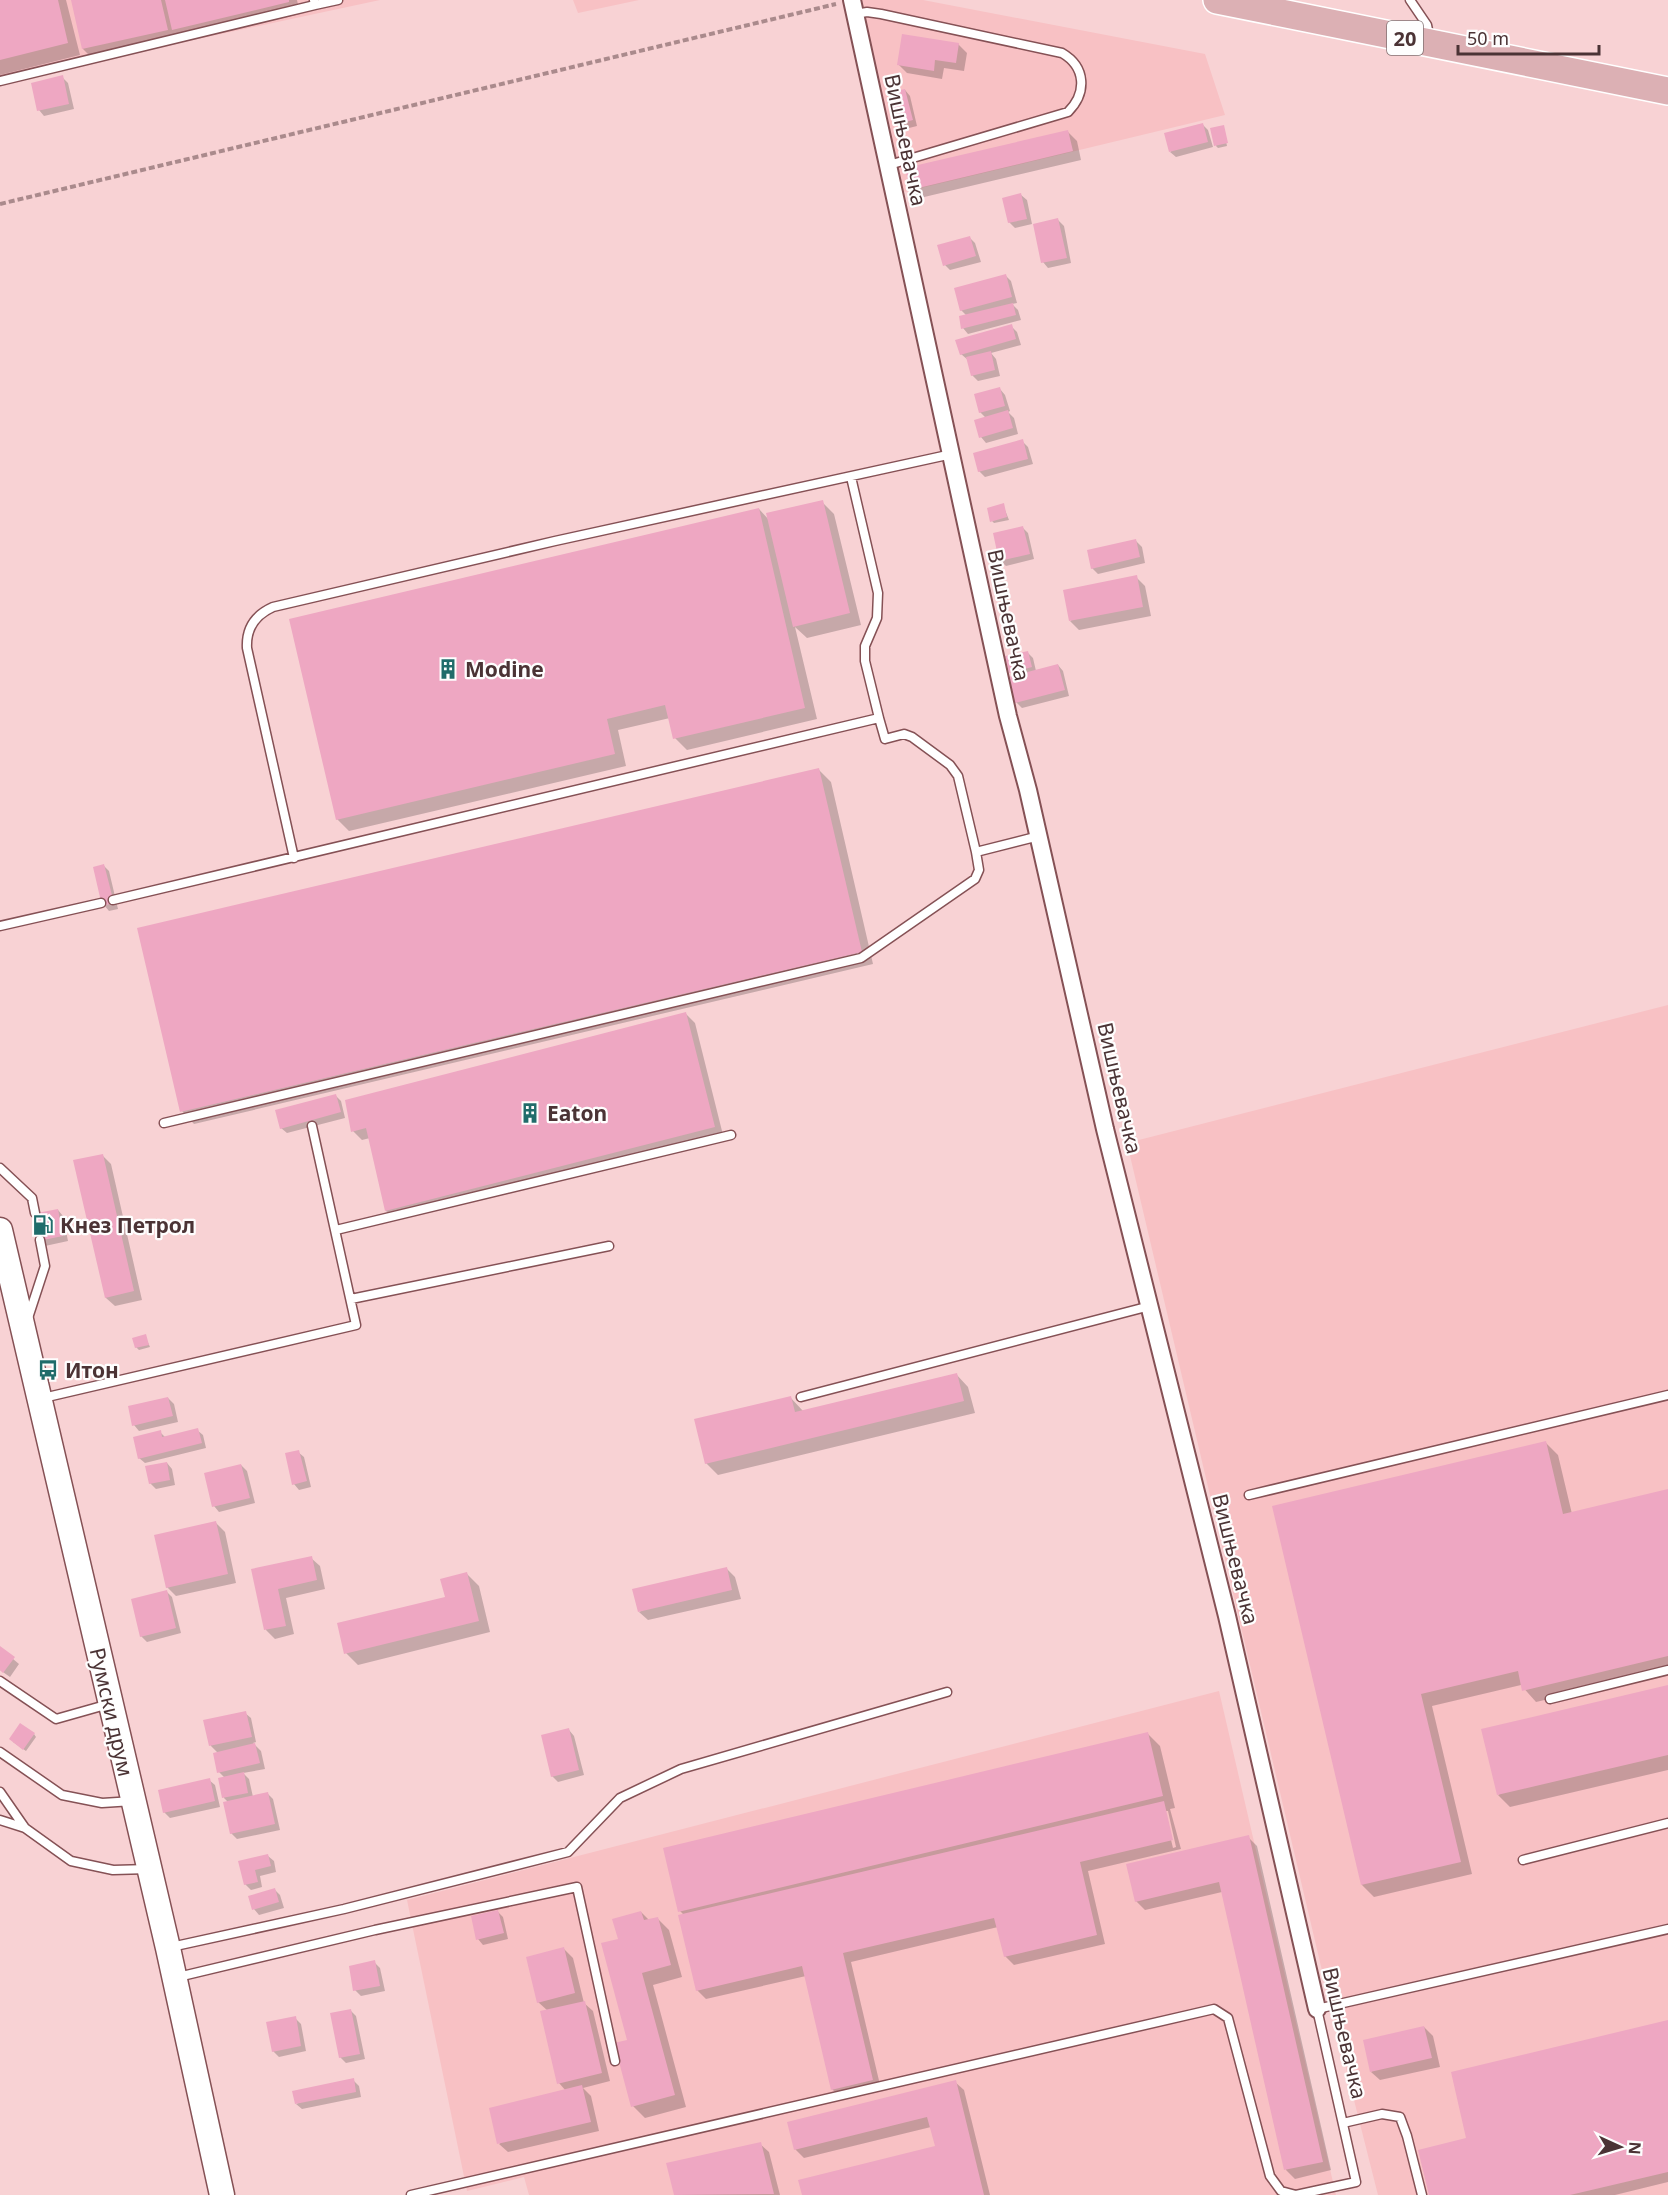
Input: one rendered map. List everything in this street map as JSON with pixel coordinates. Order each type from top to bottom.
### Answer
[{"type":"main road","name":"20","points":[[1217,0],[1668,91]]},
{"type":"main road","name":"Румски друм","points":[[0,1230],[109,1704],[168,1948],[222,2195]]},
{"type":"street","name":"Вишњевачка","points":[[849,6],[889,165],[1008,716],[1039,836],[1105,1129],[1227,1616],[1317,2009]]},
{"type":"lane","points":[[0,81],[315,3],[338,0]]},
{"type":"lane","points":[[1410,0],[1427,25],[1430,44]]},
{"type":"lane","points":[[849,6],[867,12],[1062,53],[1075,63],[1082,79],[1080,98],[1068,112],[889,165]]},
{"type":"lane","points":[[294,858],[247,648],[247,640],[253,623],[265,611],[273,607],[544,544],[952,454]]},
{"type":"lane","points":[[164,1123],[861,958],[975,879],[979,870],[958,776],[950,765],[912,737],[904,734],[885,739],[865,661],[865,646],[877,618],[878,593],[851,477]]},
{"type":"lane","points":[[113,900],[879,718]]},
{"type":"lane","points":[[976,852],[1039,836]]},
{"type":"lane","points":[[0,926],[101,903]]},
{"type":"lane","points":[[39,1398],[357,1325],[312,1126]]},
{"type":"lane","points":[[336,1230],[731,1135]]},
{"type":"lane","points":[[0,1168],[32,1198],[35,1213]]},
{"type":"lane","points":[[24,1328],[45,1266],[40,1240]]},
{"type":"lane","points":[[351,1299],[609,1246]]},
{"type":"lane","points":[[801,1397],[1150,1306]]},
{"type":"lane","points":[[1249,1495],[1668,1395]]},
{"type":"lane","points":[[1550,1699],[1668,1670]]},
{"type":"lane","points":[[0,1681],[56,1719],[109,1704]]},
{"type":"lane","points":[[168,1948],[344,1909],[568,1852],[620,1798],[681,1769],[947,1692]]},
{"type":"lane","points":[[0,1752],[62,1795],[102,1803],[133,1802]]},
{"type":"lane","points":[[0,1792],[25,1828]]},
{"type":"lane","points":[[0,1820],[25,1828],[71,1861],[113,1870],[149,1869]]},
{"type":"lane","points":[[1523,1860],[1668,1823]]},
{"type":"lane","points":[[174,1978],[375,1930],[577,1887],[615,2061]]},
{"type":"lane","points":[[1317,2009],[1668,1929]]},
{"type":"lane","name":"Вишњевачка","points":[[411,2195],[1214,2009],[1228,2018],[1270,2176],[1281,2191],[1296,2195],[1356,2182],[1317,2009]]},
{"type":"lane","points":[[1343,2123],[1382,2114],[1400,2117],[1422,2195]]},
{"type":"path","points":[[0,204],[849,6]]},
{"type":"shaded area","points":[[0,0],[380,0],[127,54],[0,86]]},
{"type":"shaded area","points":[[573,0],[639,0],[578,13]]},
{"type":"shaded area","points":[[856,0],[923,0],[1205,54],[1225,115],[900,193]]},
{"type":"shaded area","points":[[1668,1005],[1668,2195],[1378,2195],[1332,2013],[1127,1143]]},
{"type":"shaded area","points":[[1219,1691],[1336,2195],[529,2195],[524,2177],[467,2191],[407,1900]]},
{"type":"building","points":[[0,0],[58,0],[68,43],[0,60]]},
{"type":"building","points":[[71,0],[161,0],[168,30],[82,49]]},
{"type":"building","points":[[165,0],[289,0],[289,2],[172,30]]},
{"type":"building","points":[[902,34],[959,43],[956,63],[935,60],[934,71],[897,65]]},
{"type":"building","points":[[63,75],[69,104],[37,111],[31,83]]},
{"type":"building","points":[[905,89],[913,120],[898,124],[890,92]]},
{"type":"building","points":[[1203,123],[1208,142],[1169,152],[1164,133]]},
{"type":"building","points":[[1224,125],[1228,143],[1214,146],[1210,128]]},
{"type":"building","points":[[1068,130],[1073,151],[910,190],[905,168]]},
{"type":"building","points":[[1021,193],[1027,219],[1008,223],[1002,198]]},
{"type":"building","points":[[1058,218],[1067,258],[1041,263],[1033,224]]},
{"type":"building","points":[[970,236],[976,256],[943,266],[937,245]]},
{"type":"building","points":[[1006,274],[1012,297],[960,311],[954,288]]},
{"type":"building","points":[[1013,303],[1016,315],[961,329],[959,316]]},
{"type":"building","points":[[1012,324],[1016,339],[960,355],[955,340]]},
{"type":"building","points":[[991,351],[995,370],[971,376],[966,357]]},
{"type":"building","points":[[1000,387],[1005,406],[979,413],[974,394]]},
{"type":"building","points":[[1008,410],[1013,428],[979,438],[974,420]]},
{"type":"building","points":[[1023,439],[1028,459],[978,472],[973,453]]},
{"type":"building","points":[[823,500],[850,613],[793,627],[766,513]]},
{"type":"building","points":[[1004,503],[1007,517],[990,522],[987,508]]},
{"type":"building","name":"Modine","points":[[759,508],[805,708],[673,739],[665,705],[607,719],[615,754],[336,820],[289,619]]},
{"type":"building","points":[[1023,526],[1030,554],[999,561],[993,533]]},
{"type":"building","points":[[1136,539],[1140,557],[1091,569],[1087,550]]},
{"type":"building","points":[[1137,575],[1143,607],[1069,621],[1063,590]]},
{"type":"building","points":[[1028,651],[1032,667],[1009,673],[1005,656]]},
{"type":"building","points":[[1058,664],[1065,690],[1015,703],[1008,677]]},
{"type":"building","points":[[819,768],[862,952],[180,1112],[137,928]]},
{"type":"building","points":[[104,864],[114,903],[102,906],[93,867]]},
{"type":"building","name":"Eaton","points":[[686,1012],[715,1127],[385,1211],[366,1128],[351,1132],[345,1100]]},
{"type":"building","points":[[336,1094],[341,1112],[280,1129],[275,1110]]},
{"type":"building","points":[[103,1154],[134,1291],[105,1298],[73,1160]]},
{"type":"building","points":[[58,1209],[63,1236],[38,1241],[32,1214]]},
{"type":"building","points":[[146,1334],[149,1345],[135,1348],[132,1338]]},
{"type":"building","points":[[957,1373],[964,1401],[705,1464],[694,1419],[791,1396],[795,1412]]},
{"type":"building","points":[[168,1397],[173,1416],[132,1426],[128,1406]]},
{"type":"building","points":[[198,1428],[202,1443],[138,1459],[133,1437],[161,1430],[162,1437]]},
{"type":"building","points":[[1546,1441],[1563,1514],[1668,1489],[1668,1656],[1522,1691],[1518,1671],[1421,1694],[1461,1862],[1361,1885],[1272,1506]]},
{"type":"building","points":[[299,1450],[307,1481],[292,1485],[285,1453]]},
{"type":"building","points":[[167,1462],[170,1480],[149,1484],[145,1466]]},
{"type":"building","points":[[241,1464],[250,1498],[212,1507],[204,1473]]},
{"type":"building","points":[[216,1521],[228,1574],[166,1588],[154,1535]]},
{"type":"building","points":[[312,1556],[317,1580],[278,1589],[286,1626],[264,1630],[251,1569]]},
{"type":"building","points":[[727,1567],[732,1590],[638,1612],[632,1589]]},
{"type":"building","points":[[467,1572],[479,1621],[344,1654],[337,1623],[445,1597],[440,1579]]},
{"type":"building","points":[[167,1590],[176,1628],[140,1637],[131,1599]]},
{"type":"building","points":[[0,1646],[15,1657],[3,1673],[0,1670]]},
{"type":"building","points":[[1668,1685],[1668,1755],[1497,1795],[1481,1729]]},
{"type":"building","points":[[246,1711],[252,1737],[209,1746],[203,1720]]},
{"type":"building","points":[[20,1723],[35,1733],[23,1750],[9,1739]]},
{"type":"building","points":[[569,1728],[579,1770],[551,1777],[541,1735]]},
{"type":"building","points":[[1148,1732],[1163,1796],[678,1912],[663,1848]]},
{"type":"building","points":[[255,1743],[260,1763],[217,1773],[213,1753]]},
{"type":"building","points":[[244,1772],[248,1793],[222,1798],[218,1778]]},
{"type":"building","points":[[210,1778],[215,1801],[163,1813],[158,1790]]},
{"type":"building","points":[[268,1792],[275,1824],[230,1834],[223,1802]]},
{"type":"building","points":[[1164,1801],[1173,1840],[1080,1862],[1097,1935],[1004,1957],[994,1918],[843,1953],[873,2080],[831,2090],[802,1966],[696,1991],[678,1915]]},
{"type":"building","points":[[1249,1835],[1323,2162],[1284,2170],[1219,1882],[1135,1902],[1126,1864]]},
{"type":"building","points":[[268,1854],[271,1866],[255,1870],[258,1882],[244,1885],[238,1861]]},
{"type":"building","points":[[275,1888],[279,1902],[252,1910],[248,1896]]},
{"type":"building","points":[[498,1910],[504,1933],[476,1940],[471,1916]]},
{"type":"building","points":[[641,1911],[644,1920],[658,1917],[671,1965],[642,1973],[675,2095],[631,2107],[614,2043],[627,2040],[601,1943],[618,1939],[612,1919]]},
{"type":"building","points":[[564,1947],[575,1993],[537,2003],[526,1957]]},
{"type":"building","points":[[375,1960],[380,1986],[353,1991],[349,1966]]},
{"type":"building","points":[[585,2001],[602,2073],[557,2084],[540,2011]]},
{"type":"building","points":[[351,2009],[360,2054],[339,2058],[330,2013]]},
{"type":"building","points":[[296,2016],[301,2046],[272,2052],[266,2022]]},
{"type":"building","points":[[1668,2020],[1668,2172],[1570,2195],[1429,2195],[1418,2150],[1466,2138],[1451,2072]]},
{"type":"building","points":[[1424,2026],[1432,2058],[1370,2072],[1363,2040]]},
{"type":"building","points":[[354,2078],[356,2092],[295,2104],[292,2091]]},
{"type":"building","points":[[956,2080],[984,2195],[802,2195],[798,2180],[935,2146],[927,2117],[794,2150],[787,2122]]},
{"type":"building","points":[[582,2085],[591,2122],[497,2144],[489,2108]]},
{"type":"building","points":[[761,2142],[774,2194],[674,2195],[666,2163]]},
{"type":"place","name":"Modine","points":[[448,669]]},
{"type":"place","name":"Eaton","points":[[530,1113]]},
{"type":"place","name":"Кнез Петрол","points":[[43,1225]]},
{"type":"place","name":"Итон","points":[[48,1370]]}]
